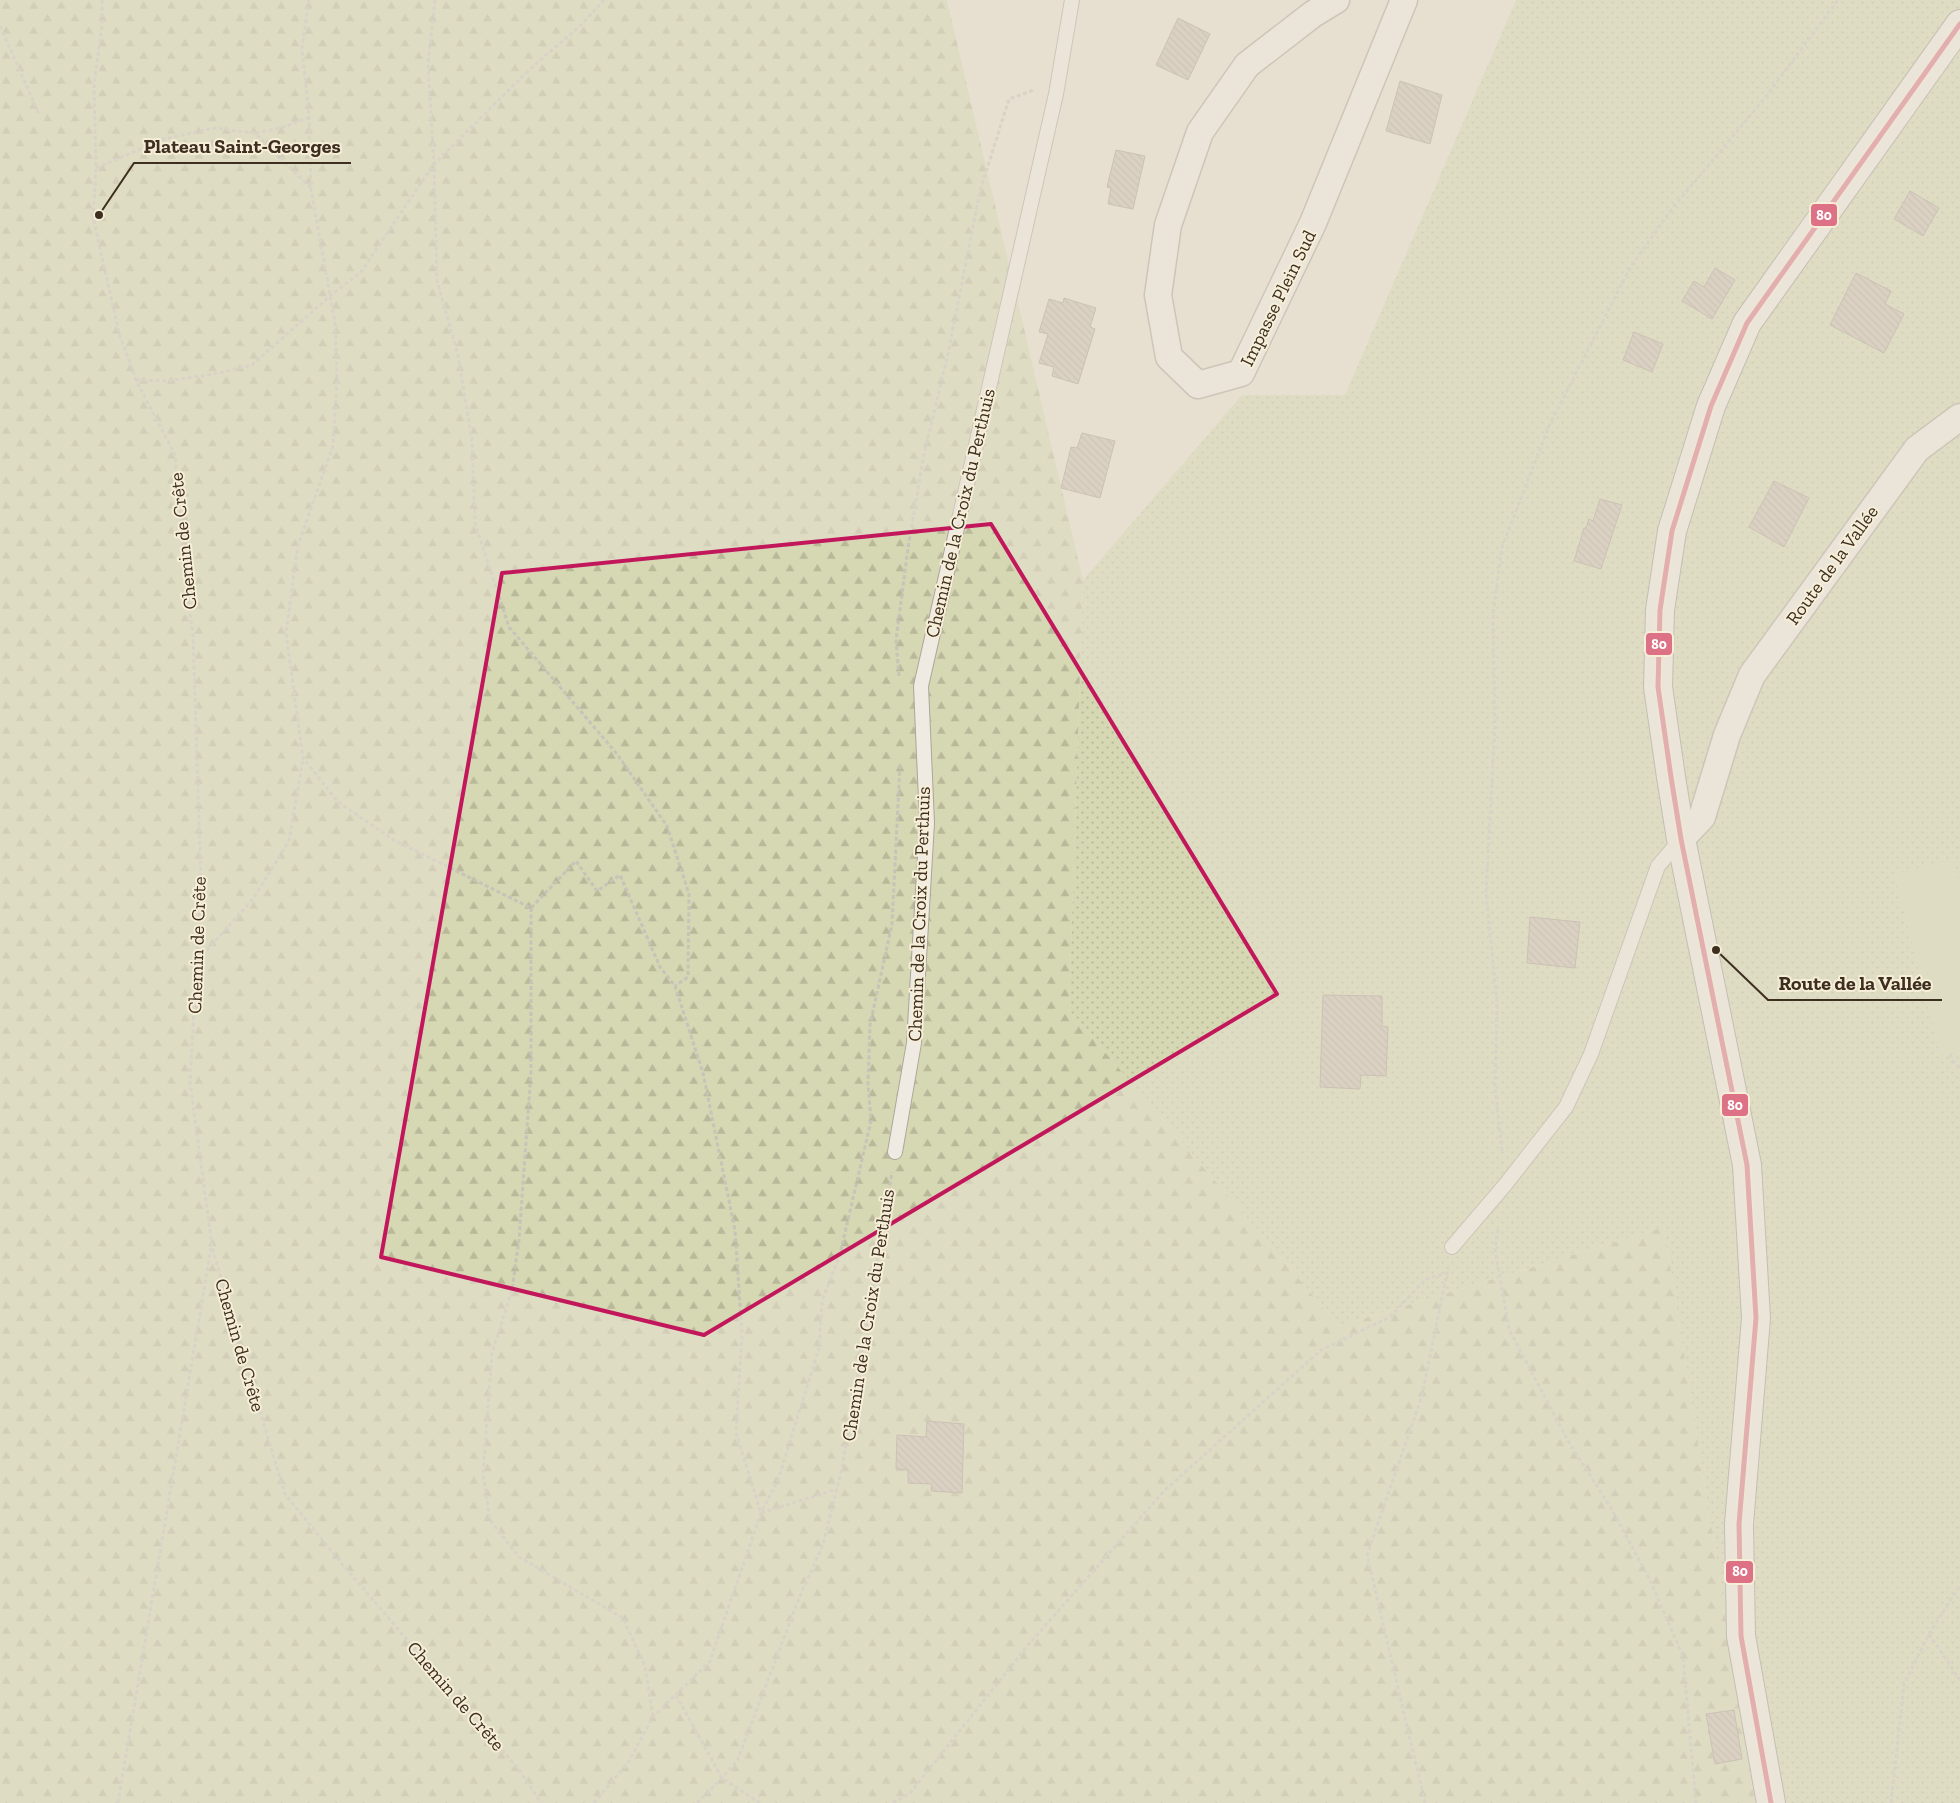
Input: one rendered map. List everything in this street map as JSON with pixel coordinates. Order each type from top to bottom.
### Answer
[{"type":"main road","points":[[1771,1803],[1741,1636],[1739,1524],[1756,1318],[1747,1165],[1681,839],[1658,687],[1660,610],[1672,531],[1711,406],[1747,323],[1960,24]]},
{"type":"street","name":"Impasse Plein Sud","points":[[1336,0],[1313,14],[1247,65],[1200,132],[1168,225],[1158,295],[1169,357],[1198,384],[1242,373],[1313,223],[1404,0]]},
{"type":"street","name":"Route de la Vallée","points":[[1681,839],[1702,817],[1726,735],[1752,675],[1917,449],[1960,417]]},
{"type":"lane","name":"Chemin de la Croix du Perthuis","points":[[895,1152],[914,1043],[917,1005],[926,823],[921,686],[1059,80],[1072,0]]},
{"type":"lane","points":[[1452,1247],[1505,1185],[1566,1107],[1591,1054],[1658,866],[1681,839]]},
{"type":"path","name":"Chemin de Crête","points":[[102,0],[102,26],[94,85],[96,168],[93,217],[120,333],[136,380],[175,455],[184,568],[193,636],[200,884],[190,1082],[212,1245],[231,1316],[285,1494],[337,1558],[520,1770],[541,1803]]},
{"type":"path","points":[[197,961],[253,899],[289,841],[303,758],[286,633],[298,545],[333,446],[337,380],[335,323],[311,189],[309,118],[302,48],[309,0]]},
{"type":"path","points":[[435,0],[428,64],[434,164],[437,282],[458,355],[472,441],[476,523],[509,627],[617,754],[667,826],[689,894],[688,977],[675,986]]},
{"type":"path","points":[[136,380],[167,381],[214,374],[252,365],[330,296],[361,272],[434,164],[530,69],[581,25],[604,0]]},
{"type":"path","points":[[1696,1803],[1683,1656],[1649,1578],[1611,1508],[1568,1441],[1509,1328],[1496,1249],[1505,1185],[1495,1087],[1497,1002],[1486,894],[1495,726],[1493,615],[1502,547],[1549,426],[1630,268],[1671,210],[1764,99],[1838,0]]},
{"type":"path","points":[[0,26],[39,114]]},
{"type":"path","points":[[899,680],[896,640],[908,548],[924,454],[948,354],[980,191],[1009,99],[1059,80]]},
{"type":"path","points":[[96,168],[164,139],[214,128],[256,133],[284,127],[309,118]]},
{"type":"path","points":[[256,133],[311,189]]},
{"type":"path","points":[[303,758],[338,802],[394,840],[531,908]]},
{"type":"path","points":[[594,1803],[629,1761],[653,1717],[710,1660],[761,1513],[778,1480],[819,1348],[822,1301],[840,1254],[871,1121],[868,1084],[870,1025],[892,924],[900,764]]},
{"type":"path","points":[[653,1717],[646,1666],[623,1618],[519,1558],[490,1520],[483,1474],[492,1353],[512,1290],[519,1240],[531,1072],[531,908],[576,861],[597,891],[620,875],[660,967],[675,986],[703,1073],[735,1230],[742,1334],[736,1432],[761,1513]]},
{"type":"path","points":[[1950,1054],[1952,1060],[1960,1068]]},
{"type":"path","name":"Chemin de la Croix du Perthuis","points":[[697,1803],[722,1778],[738,1758],[799,1598],[823,1545],[842,1468],[895,1152]]},
{"type":"path","points":[[118,1803],[212,1245]]},
{"type":"path","points":[[1424,1803],[1367,1555],[1422,1396],[1452,1247]]},
{"type":"path","points":[[893,1803],[910,1794],[1029,1644],[1164,1491],[1321,1350],[1390,1317],[1426,1280],[1447,1274]]},
{"type":"path","points":[[761,1513],[837,1489]]},
{"type":"path","points":[[1891,1803],[1904,1684],[1929,1634],[1960,1585]]},
{"type":"path","points":[[1929,1634],[1960,1680]]},
{"type":"path","points":[[676,1695],[722,1778],[760,1803]]},
{"type":"highlighted area","points":[[991,524],[1277,994],[704,1335],[381,1257],[502,573]]},
{"type":"green space","points":[[0,0],[947,0],[1083,580],[1069,1010],[1339,1326],[1664,1227],[1755,1803],[0,1803]]},
{"type":"green space","points":[[1516,0],[1960,0],[1960,1803],[1755,1803],[1664,1227],[1339,1326],[1069,1010],[1083,580],[1242,395],[1345,395]]},
{"type":"green space","points":[[1953,859],[1960,886],[1960,1051],[1941,1056],[1894,874]]},
{"type":"building","points":[[1178,18],[1210,34],[1188,80],[1156,65]]},
{"type":"building","points":[[1400,81],[1442,95],[1430,144],[1386,131]]},
{"type":"building","points":[[1116,150],[1145,156],[1133,209],[1108,204],[1111,188],[1107,187]]},
{"type":"building","points":[[1910,191],[1939,208],[1923,236],[1894,219]]},
{"type":"building","points":[[1715,268],[1735,280],[1712,319],[1682,301],[1694,281],[1704,287]]},
{"type":"building","points":[[1856,273],[1891,291],[1885,304],[1904,314],[1884,353],[1830,325]]},
{"type":"building","points":[[1064,298],[1096,308],[1090,327],[1095,329],[1078,384],[1052,376],[1054,367],[1039,363],[1048,334],[1039,332],[1049,299],[1063,303]]},
{"type":"building","points":[[1634,332],[1663,344],[1652,372],[1623,360]]},
{"type":"building","points":[[1082,433],[1115,441],[1100,498],[1061,488],[1071,447],[1077,448]]},
{"type":"building","points":[[1774,481],[1809,498],[1784,547],[1749,527]]},
{"type":"building","points":[[1600,499],[1622,505],[1601,569],[1574,561],[1584,528],[1586,528],[1589,519],[1593,521]]},
{"type":"building","points":[[1530,917],[1580,922],[1575,968],[1527,963]]},
{"type":"building","points":[[1323,995],[1382,996],[1382,1026],[1388,1027],[1386,1076],[1361,1075],[1360,1089],[1320,1087]]},
{"type":"building","points":[[927,1421],[964,1424],[962,1493],[931,1491],[932,1484],[908,1483],[908,1470],[896,1469],[897,1435],[926,1437]]},
{"type":"building","points":[[1734,1710],[1742,1759],[1715,1764],[1706,1714]]},
{"type":"transit line","name":"80","points":[[1771,1803],[1741,1636],[1739,1524],[1756,1318],[1747,1165],[1681,839],[1671,777],[1658,687],[1660,610],[1672,531],[1711,406],[1747,323],[1960,24]]},
{"type":"place","name":"Plateau Saint-Georges","points":[[99,215]]},
{"type":"place","name":"Route de la Vallée","points":[[1716,950]]}]
